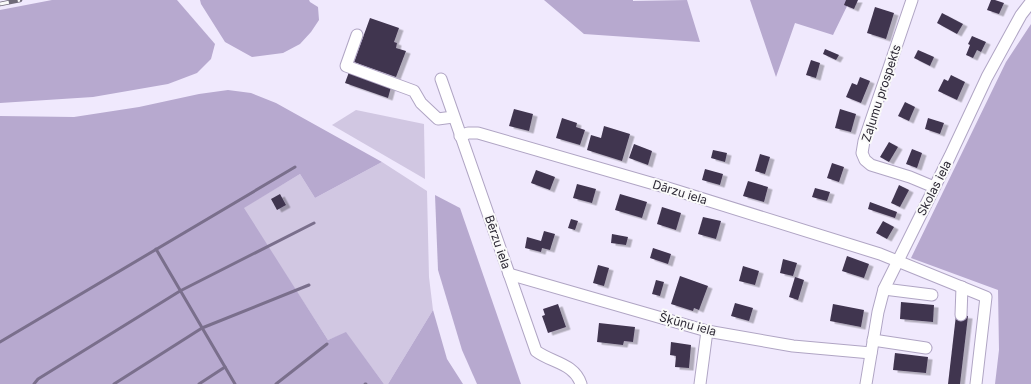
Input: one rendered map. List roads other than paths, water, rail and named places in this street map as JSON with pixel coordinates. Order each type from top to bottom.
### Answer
[{"type":"street","name":"Zaļumu prospekts","points":[[912,0],[864,141],[862,153],[865,160],[871,165],[910,177],[934,187]]},
{"type":"street","name":"Skolas iela","points":[[866,384],[878,312],[884,289],[950,156],[987,77],[1021,16],[1031,2]]},
{"type":"street","points":[[357,35],[346,66],[414,91],[421,103],[438,119],[453,117]]},
{"type":"street","name":"Bērzu iela","points":[[441,79],[453,117],[536,351],[544,357],[565,365],[574,371],[581,384]]},
{"type":"street","name":"Dārzu iela","points":[[460,136],[478,133],[668,188],[880,254],[986,297],[976,384]]},
{"type":"street","name":"Šķūņu iela","points":[[509,274],[707,331],[793,346],[871,354]]},
{"type":"street","points":[[961,315],[962,287]]},
{"type":"street","points":[[884,289],[932,295]]},
{"type":"street","points":[[700,384],[707,331]]},
{"type":"street","points":[[873,340],[926,348]]},
{"type":"waterway","points":[[0,342],[295,167]]},
{"type":"waterway","points":[[34,384],[38,379],[180,291],[314,223]]},
{"type":"waterway","points":[[156,249],[235,384]]},
{"type":"waterway","points":[[114,384],[202,328],[309,285]]},
{"type":"waterway","points":[[276,384],[327,344]]},
{"type":"waterway","points":[[199,384],[225,367]]},
{"type":"railway","points":[[0,4],[20,0]]}]
